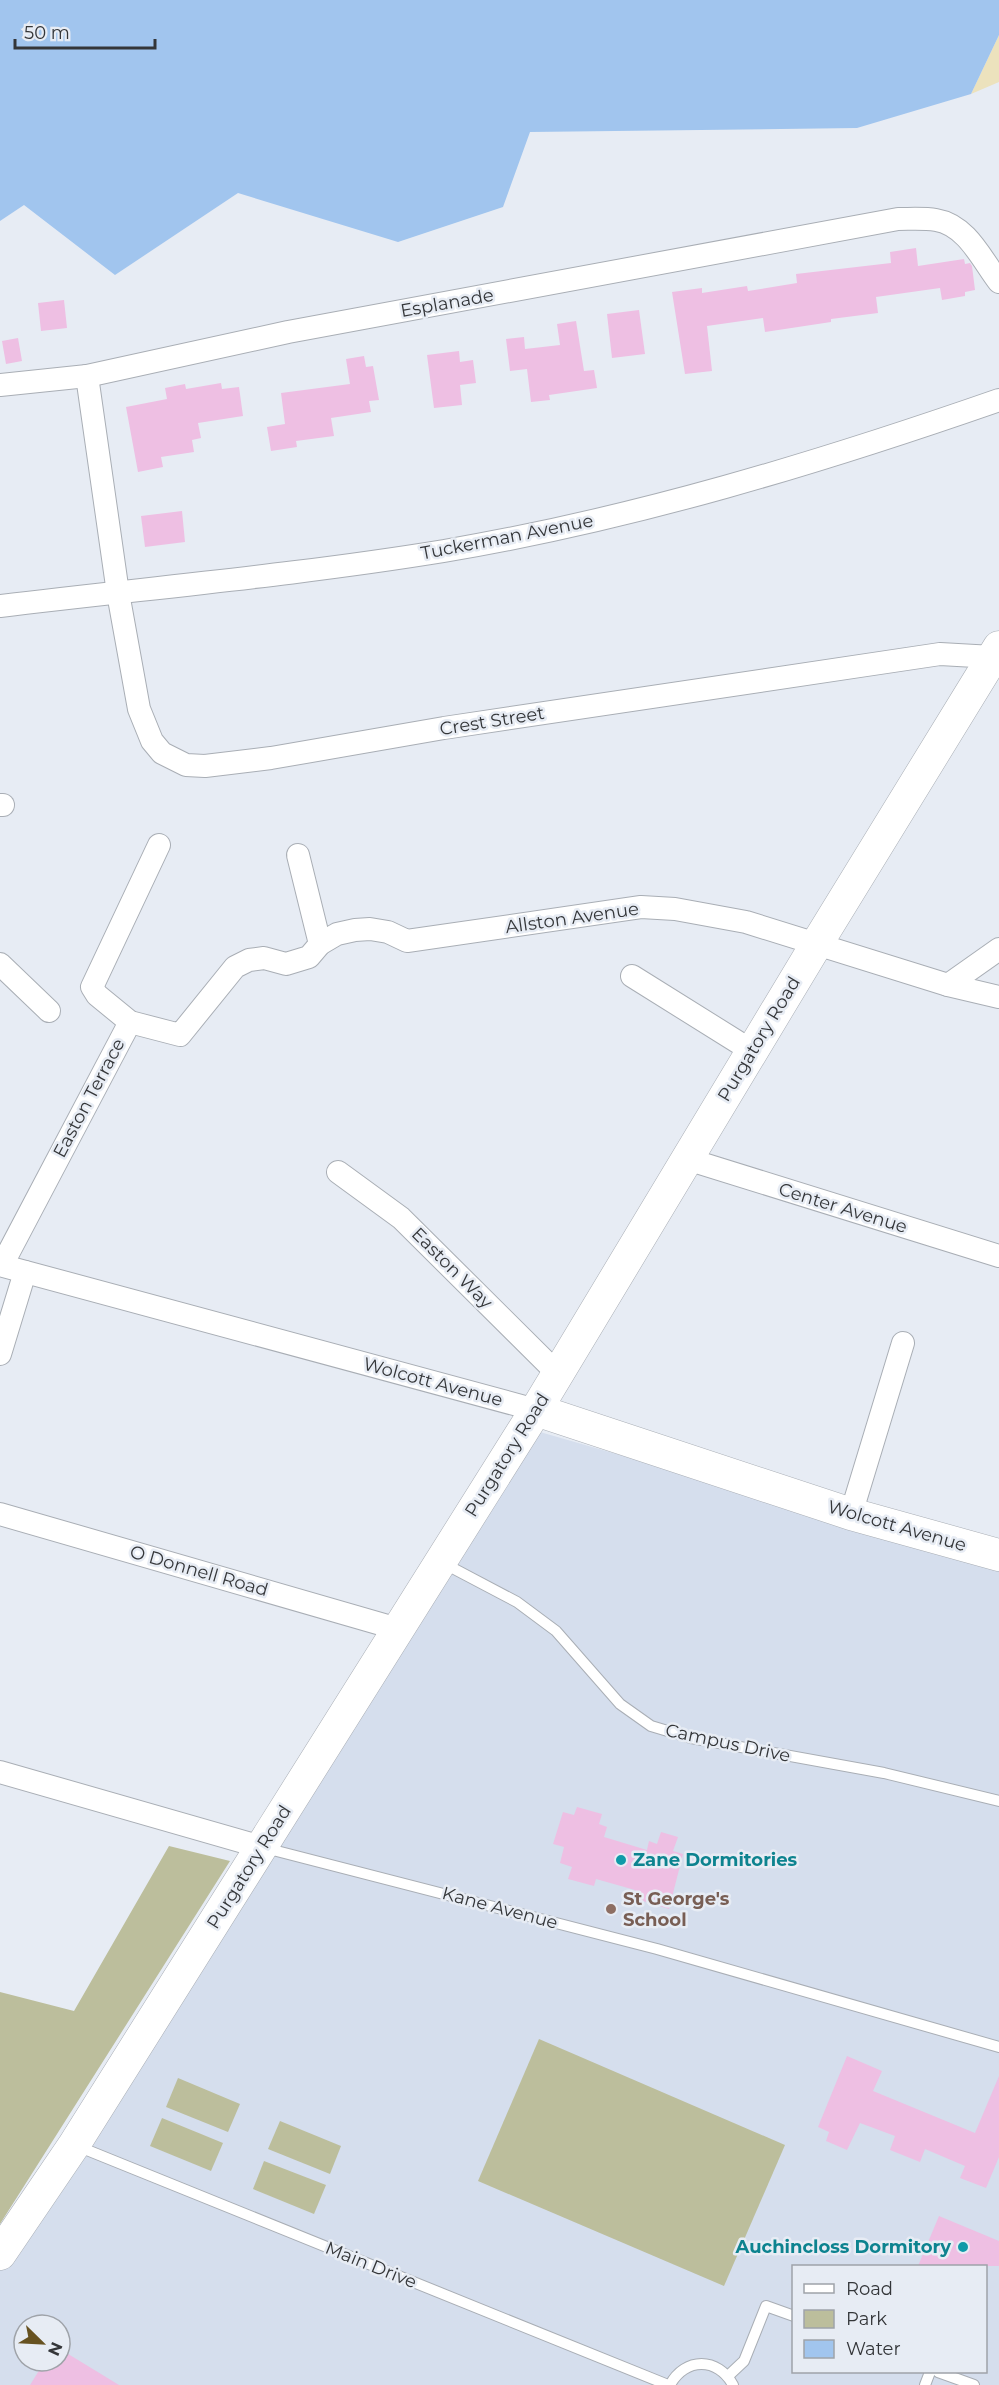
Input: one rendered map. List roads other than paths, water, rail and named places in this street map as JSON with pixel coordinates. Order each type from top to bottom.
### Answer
[{"type":"street","name":"Esplanade","points":[[0,385],[87,376],[288,332],[898,219],[939,220],[955,229],[972,243],[999,282]]},
{"type":"street","points":[[87,376],[118,592]]},
{"type":"street","name":"Tuckerman Avenue","points":[[0,606],[245,579],[445,550],[615,517],[870,445],[999,400]]},
{"type":"street","name":"Crest Street","points":[[118,592],[140,710],[153,741],[162,753],[186,765],[205,766],[271,758],[444,728],[928,655],[996,652]]},
{"type":"street","name":"Purgatory Road","points":[[0,2253],[74,2145],[536,1410],[816,945],[996,652]]},
{"type":"street","name":"Easton Terrace","points":[[1,1265],[130,1022],[97,995],[92,987],[159,845]]},
{"type":"street","points":[[298,855],[320,944]]},
{"type":"street","name":"Allston Avenue","points":[[130,1022],[180,1035],[235,967],[249,960],[264,958],[286,964],[309,957],[320,944],[337,934],[370,929],[388,932],[407,941],[641,907],[715,915],[948,985],[998,994]]},
{"type":"street","points":[[948,985],[999,949]]},
{"type":"street","points":[[0,964],[49,1011]]},
{"type":"street","points":[[632,976],[752,1051]]},
{"type":"street","name":"Center Avenue","points":[[687,1159],[999,1256]]},
{"type":"street","name":"Easton Way","points":[[338,1172],[401,1218],[558,1374]]},
{"type":"street","name":"Wolcott Avenue","points":[[1,1265],[536,1410],[851,1514],[999,1555]]},
{"type":"street","points":[[0,1354],[25,1272]]},
{"type":"street","points":[[851,1514],[903,1343]]},
{"type":"street","name":"O Donnell Road","points":[[0,1514],[398,1629]]},
{"type":"street","name":"Kane Avenue","points":[[0,1772],[261,1847]]},
{"type":"lane","name":"Campus Drive","points":[[440,1562],[517,1602],[556,1631],[620,1704],[651,1726],[691,1738],[884,1773],[999,1802]]},
{"type":"lane","name":"Kane Avenue","points":[[261,1847],[657,1949],[999,2047]]},
{"type":"lane","name":"Main Drive","points":[[74,2145],[669,2385],[681,2370],[690,2365],[711,2364],[730,2380],[744,2361],[766,2306],[792,2315]]},
{"type":"lane","points":[[941,2373],[974,2385]]},
{"type":"water","points":[[0,0],[999,0],[999,35],[971,94],[857,128],[530,132],[503,207],[398,242],[238,193],[115,275],[24,205],[0,221]]},
{"type":"place","name":"Zane Dormitories","points":[[621,1860]]},
{"type":"place","name":"St George's School","points":[[611,1909]]},
{"type":"place","name":"Auchincloss Dormitory","points":[[963,2247]]}]
